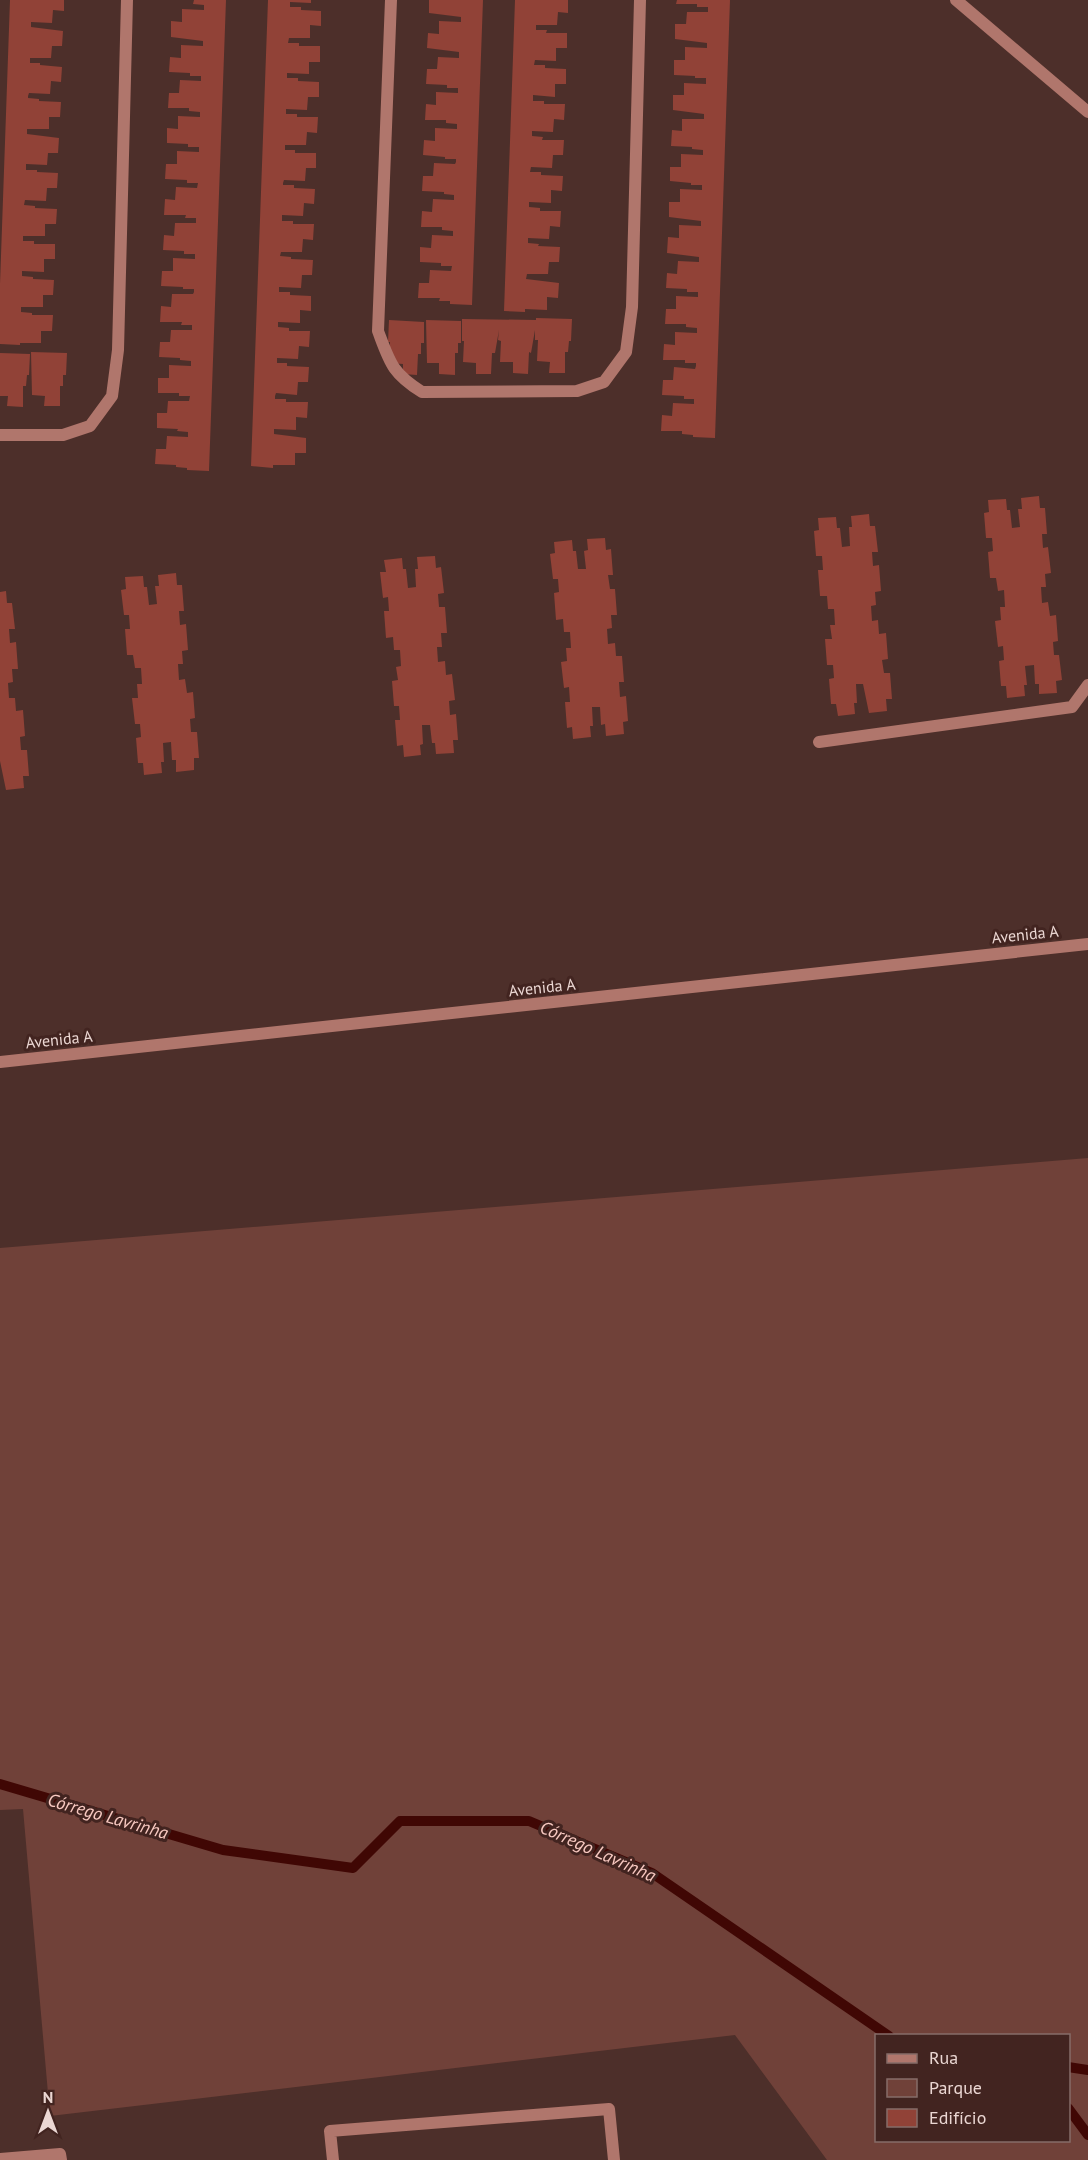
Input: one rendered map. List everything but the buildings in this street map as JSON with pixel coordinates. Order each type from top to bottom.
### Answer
[{"type":"street","points":[[0,435],[63,435],[90,426],[112,396],[118,350],[127,0]]},
{"type":"street","points":[[390,0],[378,331],[390,365],[404,380],[422,392],[577,391],[604,382],[626,352],[632,307],[640,0]]},
{"type":"street","points":[[956,0],[1088,112]]},
{"type":"street","points":[[819,742],[1071,707],[1088,685]]},
{"type":"street","name":"Avenida A","points":[[0,1062],[1088,944]]},
{"type":"street","points":[[333,2160],[330,2131],[609,2109],[614,2160]]},
{"type":"street","points":[[0,2159],[60,2154],[61,2160]]},
{"type":"green space","points":[[1088,1158],[1088,2160],[827,2160],[735,2035],[50,2116],[23,1809],[0,1810],[0,1248]]},
{"type":"waterway","name":"Córrego Lavrinha","points":[[0,1784],[223,1850],[353,1868],[400,1821],[529,1821],[652,1873],[886,2034]]},
{"type":"waterway","points":[[1070,2067],[1088,2070]]},
{"type":"waterway","name":"Córrego Lavrinha","points":[[1070,2111],[1088,2135]]}]
